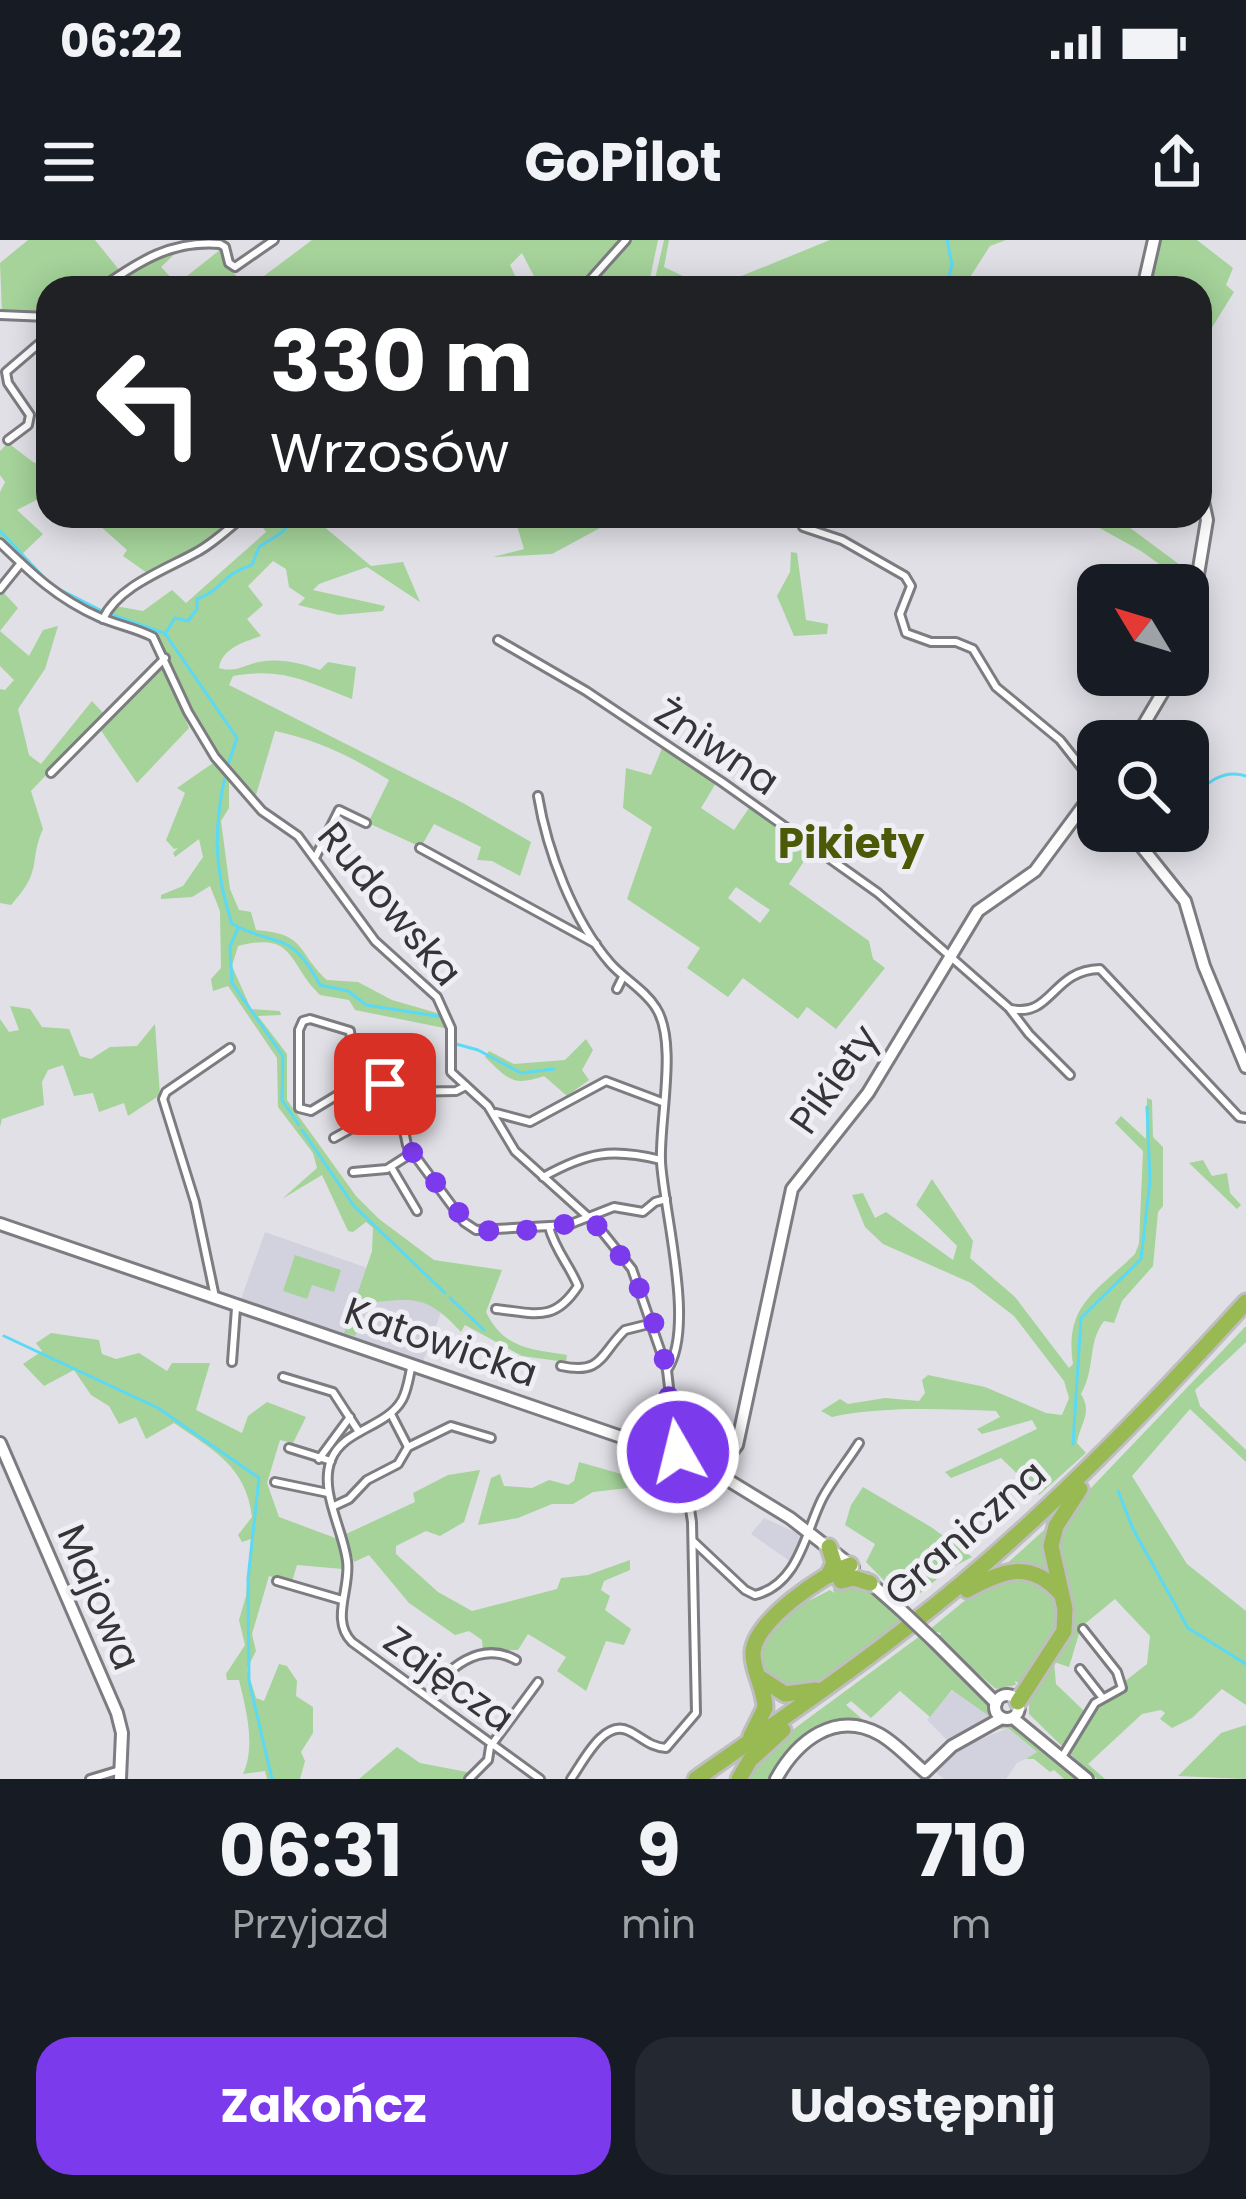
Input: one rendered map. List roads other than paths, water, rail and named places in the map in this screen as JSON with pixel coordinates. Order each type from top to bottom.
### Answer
[{"type":"highway","name":"Graniczna","points":[[696,1779],[842,1678],[948,1595],[1132,1425],[1246,1302]]},
{"type":"highway","name":"Graniczna","points":[[712,1779],[968,1589],[1080,1489],[1246,1316]]},
{"type":"highway","points":[[1007,1706],[1042,1666],[1064,1631],[1052,1536],[1080,1489]]},
{"type":"highway","points":[[829,1547],[834,1580]]},
{"type":"highway","points":[[732,1754],[764,1715],[764,1693],[753,1653],[757,1636],[788,1605],[834,1580],[850,1565]]},
{"type":"highway","points":[[968,1589],[1001,1571],[1024,1570],[1042,1576],[1061,1595]]},
{"type":"highway","points":[[834,1580],[870,1582]]},
{"type":"highway","points":[[756,1672],[772,1688],[789,1695],[815,1691],[842,1678]]},
{"type":"highway","points":[[739,1779],[750,1760],[783,1730]]},
{"type":"street","points":[[118,276],[167,247],[220,244],[235,267],[274,240]]},
{"type":"street","points":[[594,276],[626,240]]},
{"type":"street","points":[[1146,276],[1154,240]]},
{"type":"street","points":[[0,315],[36,316]]},
{"type":"street","points":[[8,440],[28,425],[30,415],[8,383],[6,372],[36,346]]},
{"type":"street","points":[[103,619],[109,606],[229,528]]},
{"type":"street","name":"Pikiety","points":[[806,528],[842,540],[905,576],[911,586],[900,614],[906,634],[973,649],[1002,694],[1060,740],[1077,761]]},
{"type":"street","points":[[1200,564],[1206,528]]},
{"type":"street","points":[[0,543],[42,585],[103,619],[153,637],[165,658],[51,773]]},
{"type":"street","points":[[0,589],[21,563]]},
{"type":"street","name":"Żniwna","points":[[498,640],[586,691],[878,893],[1009,1008],[1070,1076]]},
{"type":"street","name":"Rudowska","points":[[165,658],[188,712],[215,757],[262,811],[292,831],[382,948],[437,998],[451,1028],[449,1066],[466,1087]]},
{"type":"street","points":[[538,796],[547,844],[597,944],[653,1004],[665,1040],[661,1160],[678,1303],[674,1357],[667,1370]]},
{"type":"street","points":[[315,858],[339,809],[366,823]]},
{"type":"street","name":"Pikiety","points":[[714,1466],[736,1445],[788,1198],[797,1180],[868,1093],[983,906],[1028,877],[1077,814]]},
{"type":"street","points":[[420,848],[597,944]]},
{"type":"street","points":[[1146,852],[1189,908],[1204,966],[1246,1066]]},
{"type":"street","points":[[1009,1008],[1040,1006],[1062,981],[1100,969],[1196,1073],[1246,1118]]},
{"type":"street","points":[[617,989],[623,977]]},
{"type":"street","points":[[356,1083],[350,1031],[320,1021],[303,1022],[299,1030],[299,1108],[310,1111],[356,1083],[383,1082],[396,1100],[403,1138],[412,1153],[472,1229],[549,1227],[614,1207],[643,1212],[666,1199]]},
{"type":"street","points":[[215,1297],[195,1202],[163,1099],[230,1048]]},
{"type":"street","points":[[494,1114],[530,1121],[605,1081],[662,1102]]},
{"type":"street","points":[[399,1092],[466,1087],[494,1114],[510,1145],[589,1217],[632,1269],[667,1370],[669,1447]]},
{"type":"street","points":[[334,1138],[372,1117],[399,1113]]},
{"type":"street","points":[[353,1172],[392,1167],[412,1153]]},
{"type":"street","points":[[543,1177],[592,1153],[661,1160]]},
{"type":"street","points":[[392,1167],[417,1211]]},
{"type":"street","name":"Katowicka","points":[[0,1224],[626,1437],[652,1441],[714,1466],[829,1547],[1087,1779]]},
{"type":"street","points":[[496,1310],[559,1311],[578,1286],[561,1261],[549,1227]]},
{"type":"street","points":[[232,1362],[236,1304]]},
{"type":"street","points":[[561,1366],[587,1369],[603,1359],[625,1330],[653,1324]]},
{"type":"street","points":[[275,1482],[328,1493],[331,1461],[340,1447],[391,1414],[402,1399],[412,1364]]},
{"type":"street","points":[[283,1376],[333,1392],[359,1432]]},
{"type":"street","points":[[391,1414],[408,1447]]},
{"type":"street","points":[[319,1459],[350,1417]]},
{"type":"street","points":[[334,1506],[349,1499],[367,1480],[398,1464],[408,1447],[452,1426],[491,1438]]},
{"type":"street","points":[[652,1441],[657,1431],[667,1430]]},
{"type":"street","name":"Majowa","points":[[0,1443],[116,1713],[122,1733],[120,1774]]},
{"type":"street","points":[[692,1540],[757,1596],[794,1565],[822,1499],[859,1444]]},
{"type":"street","name":"Katowicka","points":[[669,1447],[681,1461],[714,1466]]},
{"type":"street","points":[[290,1448],[331,1461]]},
{"type":"street","points":[[681,1461],[690,1491]]},
{"type":"street","points":[[571,1779],[597,1742],[614,1729],[624,1728],[653,1746],[666,1748],[696,1713],[689,1474],[714,1466]]},
{"type":"street","name":"Zajęcza","points":[[328,1493],[347,1562],[342,1623],[346,1636],[541,1779]]},
{"type":"street","points":[[277,1581],[344,1601]]},
{"type":"street","points":[[1083,1629],[1117,1672],[1122,1688],[1100,1695]]},
{"type":"street","points":[[429,1697],[442,1677],[468,1658],[489,1654],[516,1660]]},
{"type":"street","points":[[1080,1670],[1100,1695]]},
{"type":"street","points":[[469,1779],[488,1760],[492,1744],[538,1682]]},
{"type":"street","points":[[1062,1757],[1106,1682]]},
{"type":"street","points":[[776,1779],[804,1740],[833,1727],[853,1726],[883,1736],[929,1775],[952,1746],[980,1731],[1007,1706]]},
{"type":"street","points":[[90,1779],[120,1774]]},
{"type":"waterway","points":[[947,240],[949,276]]},
{"type":"waterway","points":[[165,634],[175,618],[188,621],[197,609],[197,599],[252,565],[259,547],[285,528]]},
{"type":"waterway","points":[[0,531],[51,585],[104,612],[164,633]]},
{"type":"waterway","points":[[166,635],[237,738],[227,768]]},
{"type":"waterway","points":[[226,772],[217,848],[232,924],[292,948],[320,985],[348,991],[366,1005],[442,1017]]},
{"type":"waterway","points":[[1209,784],[1230,774],[1246,776]]},
{"type":"waterway","points":[[238,928],[230,947],[232,983],[283,1056],[282,1100],[299,1125]]},
{"type":"waterway","points":[[456,1044],[521,1073],[554,1069]]},
{"type":"waterway","points":[[1073,1444],[1081,1318],[1141,1259],[1150,1181],[1147,1107]]},
{"type":"waterway","points":[[302,1130],[354,1206],[445,1293]]},
{"type":"waterway","points":[[450,1298],[484,1330]]},
{"type":"waterway","points":[[4,1336],[158,1408],[259,1478],[248,1579],[249,1681],[272,1779]]},
{"type":"waterway","points":[[1118,1491],[1133,1529],[1188,1628],[1246,1664]]},
{"type":"district","name":"Pikiety","points":[[851,843]]}]
